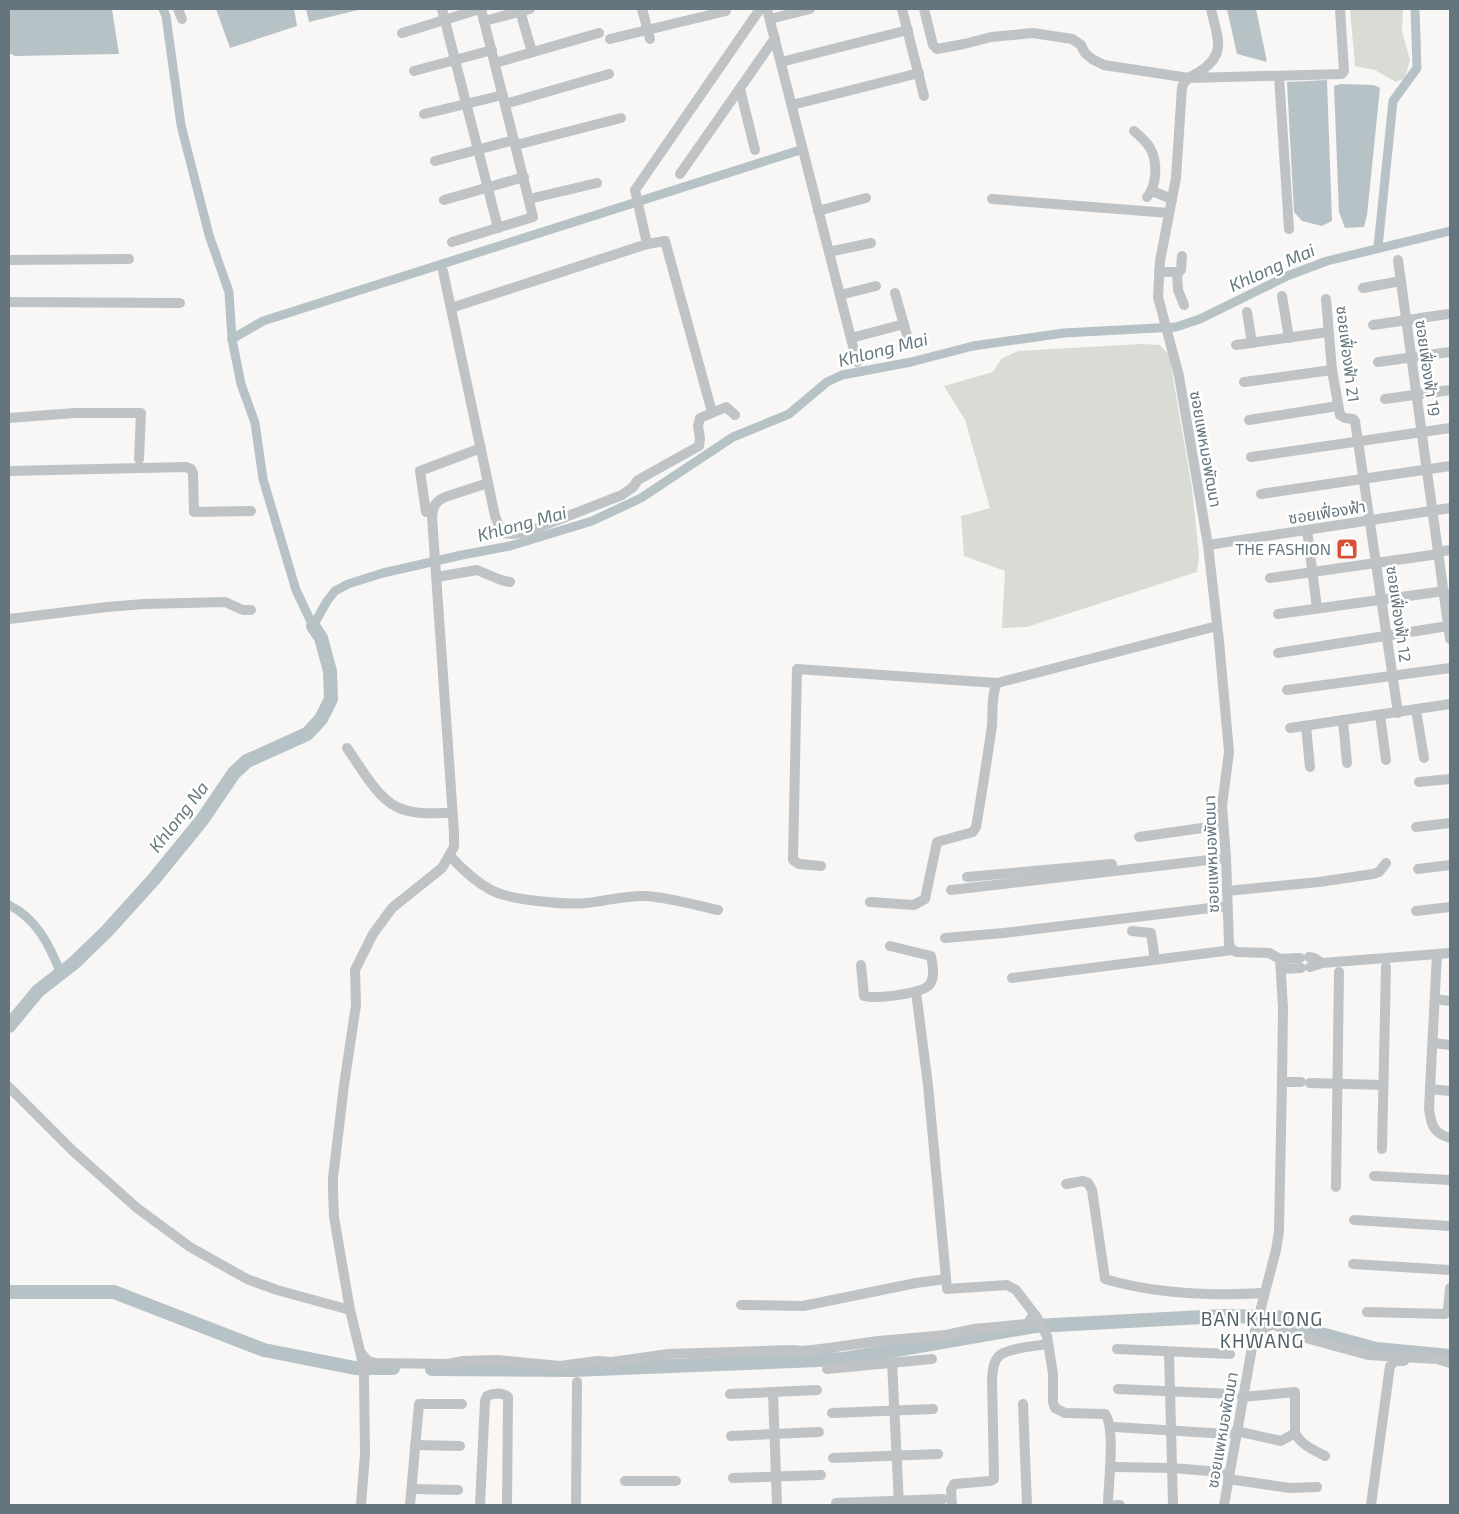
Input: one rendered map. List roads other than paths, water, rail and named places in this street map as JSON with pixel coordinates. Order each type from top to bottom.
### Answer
[{"type":"street","points":[[178,9],[182,19]]},
{"type":"street","points":[[442,9],[498,228]]},
{"type":"street","points":[[402,33],[481,9],[534,217],[452,242]]},
{"type":"street","points":[[642,9],[649,35]]},
{"type":"street","points":[[647,244],[635,190],[760,9]]},
{"type":"street","points":[[768,9],[856,362]]},
{"type":"street","points":[[770,19],[810,9]]},
{"type":"street","points":[[902,9],[924,96]]},
{"type":"street","points":[[924,9],[933,45],[937,49],[1017,33],[1054,36],[1076,41],[1082,45],[1085,54],[1104,65],[1189,78],[1343,74],[1340,9]]},
{"type":"street","points":[[1182,256],[1181,270],[1177,273],[1159,272],[1176,178],[1182,87],[1189,78],[1213,61],[1218,50],[1217,34],[1211,9]]},
{"type":"street","points":[[484,21],[525,10],[532,52]]},
{"type":"street","points":[[610,39],[649,35],[726,11]]},
{"type":"street","points":[[781,62],[908,30]]},
{"type":"street","points":[[495,63],[599,33]]},
{"type":"street","points":[[680,174],[775,38]]},
{"type":"street","points":[[414,71],[492,50]]},
{"type":"street","points":[[792,105],[919,73]]},
{"type":"street","points":[[424,114],[466,104],[504,99],[609,74]]},
{"type":"street","points":[[1279,76],[1289,229]]},
{"type":"street","points":[[740,88],[755,150]]},
{"type":"street","points":[[436,161],[621,118]]},
{"type":"street","points":[[1134,131],[1146,142],[1152,153],[1154,183],[1149,194],[1173,198]]},
{"type":"street","points":[[444,200],[524,177]]},
{"type":"street","points":[[529,199],[597,183]]},
{"type":"street","points":[[818,211],[866,198]]},
{"type":"street","points":[[992,199],[1169,213]]},
{"type":"street","points":[[451,308],[647,244],[665,241],[712,412]]},
{"type":"street","points":[[829,252],[871,243]]},
{"type":"street","points":[[9,260],[129,260]]},
{"type":"street","name":"ซอยเฟื่องฟ้า 19","points":[[1398,260],[1433,510],[1444,552],[1450,639]]},
{"type":"street","points":[[443,271],[495,516],[502,533],[527,532],[622,495],[633,487],[638,480],[699,446],[699,421],[702,417],[726,408],[735,415]]},
{"type":"street","name":"ซอยแพหมอพัฒนา","points":[[1159,272],[1158,297],[1178,376],[1208,544],[1217,626],[1229,752],[1222,796],[1228,940],[1232,950]]},
{"type":"street","points":[[1177,273],[1178,290],[1184,305]]},
{"type":"street","points":[[1363,288],[1401,281]]},
{"type":"street","points":[[840,295],[876,286]]},
{"type":"street","points":[[895,293],[910,346]]},
{"type":"street","points":[[1282,296],[1288,338]]},
{"type":"street","name":"ซอยเฟื่องฟ้า 21","points":[[1326,299],[1332,370],[1338,406],[1342,417],[1354,420],[1369,521]]},
{"type":"street","points":[[9,302],[180,303]]},
{"type":"street","points":[[1247,312],[1252,343]]},
{"type":"street","points":[[1373,325],[1448,314]]},
{"type":"street","points":[[850,338],[904,324]]},
{"type":"street","points":[[1236,345],[1328,332]]},
{"type":"street","points":[[1378,362],[1450,352]]},
{"type":"street","points":[[1244,382],[1332,370]]},
{"type":"street","points":[[1385,399],[1450,390]]},
{"type":"street","points":[[1249,420],[1338,406]]},
{"type":"street","points":[[9,418],[75,413],[141,414],[139,459]]},
{"type":"street","points":[[1251,457],[1450,428]]},
{"type":"street","points":[[426,512],[420,471],[481,448]]},
{"type":"street","points":[[1261,494],[1450,466]]},
{"type":"street","points":[[9,471],[186,467],[193,473],[194,512],[251,511]]},
{"type":"street","points":[[361,1505],[365,1454],[364,1376],[350,1310],[334,1217],[333,1178],[356,1005],[355,970],[372,934],[392,908],[446,862],[454,841],[432,517],[434,505],[445,497],[488,483]]},
{"type":"street","name":"ซอยเฟื่องฟ้า","points":[[1208,544],[1450,508]]},
{"type":"street","name":"ซอยเฟื่องฟ้า 12","points":[[1369,521],[1398,713]]},
{"type":"street","points":[[1307,530],[1318,608]]},
{"type":"street","points":[[1270,578],[1444,552]]},
{"type":"street","points":[[436,573],[477,570],[510,582]]},
{"type":"street","points":[[1278,614],[1448,591]]},
{"type":"street","points":[[9,619],[144,604],[224,602],[243,610],[251,610]]},
{"type":"street","points":[[821,866],[799,864],[793,860],[797,670],[997,683],[1217,626]]},
{"type":"street","points":[[1278,653],[1448,626]]},
{"type":"street","points":[[1287,690],[1450,668]]},
{"type":"street","points":[[870,902],[914,905],[920,903],[925,899],[937,842],[973,832],[976,827],[985,779],[994,690],[997,683]]},
{"type":"street","points":[[1290,728],[1450,704]]},
{"type":"street","points":[[1416,710],[1424,758]]},
{"type":"street","points":[[1380,715],[1386,760]]},
{"type":"street","points":[[1343,720],[1347,763]]},
{"type":"street","points":[[1306,726],[1310,767]]},
{"type":"street","points":[[346,748],[384,799],[398,808],[417,813],[452,813]]},
{"type":"street","points":[[1419,782],[1450,779]]},
{"type":"street","points":[[1416,827],[1450,823]]},
{"type":"street","points":[[1139,837],[1223,825]]},
{"type":"street","points":[[967,877],[1226,856]]},
{"type":"street","points":[[951,890],[1226,856]]},
{"type":"street","points":[[446,862],[460,867],[492,891],[504,896],[561,904],[585,903],[626,896],[647,896],[718,910]]},
{"type":"street","points":[[1227,890],[1319,882],[1373,874],[1379,872],[1386,863]]},
{"type":"street","points":[[1418,869],[1450,866]]},
{"type":"street","points":[[945,938],[1004,933],[1227,906]]},
{"type":"street","points":[[1416,911],[1450,907]]},
{"type":"street","points":[[1132,931],[1151,933],[1155,960]]},
{"type":"street","points":[[861,964],[864,996],[872,997],[916,992],[926,989],[931,983],[932,956],[890,946]]},
{"type":"street","points":[[1012,978],[1232,950],[1243,953],[1269,953],[1281,964],[1305,963],[1314,958],[1322,963],[1450,953]]},
{"type":"street","points":[[1438,954],[1429,1108],[1432,1125],[1441,1135],[1450,1138]]},
{"type":"street","points":[[1066,1184],[1083,1181],[1088,1183],[1092,1190],[1105,1279],[1131,1287],[1262,1298],[1276,1250],[1279,1230],[1282,1082],[1281,964]]},
{"type":"street","points":[[1382,1149],[1386,967]]},
{"type":"street","points":[[1336,1187],[1339,972]]},
{"type":"street","points":[[916,992],[928,1085],[947,1289],[1011,1286],[1035,1315],[1047,1340],[1053,1374],[1052,1402],[1055,1408],[1065,1413],[1104,1414],[1108,1420],[1111,1446],[1108,1505]]},
{"type":"street","points":[[1435,999],[1450,1001]]},
{"type":"street","points":[[1433,1044],[1450,1045]]},
{"type":"street","points":[[1282,1082],[1383,1085]]},
{"type":"street","points":[[9,1087],[73,1151],[137,1208],[190,1247],[247,1279],[278,1290],[350,1310]]},
{"type":"street","points":[[1430,1088],[1450,1091]]},
{"type":"street","points":[[1374,1176],[1450,1180]]},
{"type":"street","points":[[1354,1220],[1450,1226]]},
{"type":"street","points":[[1353,1264],[1450,1270]]},
{"type":"street","points":[[741,1305],[803,1306],[946,1279]]},
{"type":"street","points":[[1367,1312],[1445,1314],[1448,1310],[1450,1288]]},
{"type":"street","name":"ซอยแพหมอพัฒนา","points":[[1224,1505],[1224,1475],[1237,1395],[1262,1298]]},
{"type":"street","points":[[360,1354],[368,1362],[376,1363],[448,1364],[463,1361],[498,1360],[566,1365],[597,1361],[612,1362],[668,1354],[803,1351],[878,1340],[946,1335],[974,1329],[1027,1324],[1035,1315]]},
{"type":"street","points":[[1254,1333],[1272,1324],[1302,1337],[1368,1355],[1439,1359],[1450,1365]]},
{"type":"street","points":[[952,1505],[954,1484],[990,1482],[994,1479],[992,1378],[996,1360],[1001,1355],[1010,1351],[1047,1340]]},
{"type":"street","points":[[1117,1349],[1230,1354]]},
{"type":"street","points":[[1169,1352],[1173,1505]]},
{"type":"street","points":[[827,1369],[932,1359]]},
{"type":"street","points":[[1371,1505],[1390,1366],[1396,1361],[1450,1365]]},
{"type":"street","points":[[892,1362],[899,1503]]},
{"type":"street","points":[[576,1382],[576,1505]]},
{"type":"street","points":[[1118,1389],[1237,1395],[1295,1392],[1295,1433],[1298,1439],[1306,1445],[1326,1456]]},
{"type":"street","points":[[730,1394],[817,1390]]},
{"type":"street","points":[[772,1392],[778,1505]]},
{"type":"street","points":[[480,1505],[485,1401],[487,1396],[491,1394],[503,1394],[507,1396],[508,1400],[507,1505]]},
{"type":"street","points":[[410,1505],[418,1404],[462,1404]]},
{"type":"street","points":[[1023,1404],[1027,1505]]},
{"type":"street","points":[[832,1413],[933,1409]]},
{"type":"street","points":[[1115,1427],[1231,1433],[1281,1442],[1295,1433]]},
{"type":"street","points":[[731,1436],[819,1432]]},
{"type":"street","points":[[415,1445],[460,1446]]},
{"type":"street","points":[[833,1458],[938,1454]]},
{"type":"street","points":[[1116,1467],[1172,1468],[1224,1475],[1290,1488],[1317,1486]]},
{"type":"street","points":[[733,1478],[821,1475]]},
{"type":"street","points":[[625,1482],[676,1482]]},
{"type":"street","points":[[412,1488],[458,1490]]},
{"type":"street","points":[[836,1503],[899,1503],[943,1499]]},
{"type":"waterway","name":"Khlong Mai","points":[[163,9],[166,16],[181,125],[209,235],[229,292],[232,339],[241,384],[255,423],[263,479],[296,590],[313,626],[335,591],[348,584],[383,573],[510,546],[592,521],[641,498],[733,437],[789,414],[827,382],[842,375],[911,362],[973,346],[1064,333],[1176,327],[1200,319],[1287,276],[1327,261],[1450,231]]},
{"type":"waterway","points":[[1378,247],[1393,101],[1417,68],[1415,9]]},
{"type":"waterway","points":[[232,339],[263,321],[797,151]]},
{"type":"waterway","name":"Khlong Na","points":[[9,1026],[38,991],[74,963],[107,931],[154,879],[202,820],[234,773],[247,761],[307,734],[321,719],[331,699],[330,671],[321,638],[313,626]]},
{"type":"waterway","points":[[9,905],[19,911],[35,926],[52,953],[61,974]]},
{"type":"waterway","points":[[9,1292],[114,1292],[264,1350],[355,1368],[393,1368]]},
{"type":"waterway","points":[[432,1369],[573,1370],[844,1359],[1035,1326],[1222,1316],[1278,1317],[1321,1334],[1376,1349],[1450,1356]]},
{"type":"place","name":"THE FASHION","points":[[1347,549]]},
{"type":"district","name":"BAN KHLONG KHWANG","points":[[1262,1330]]}]
